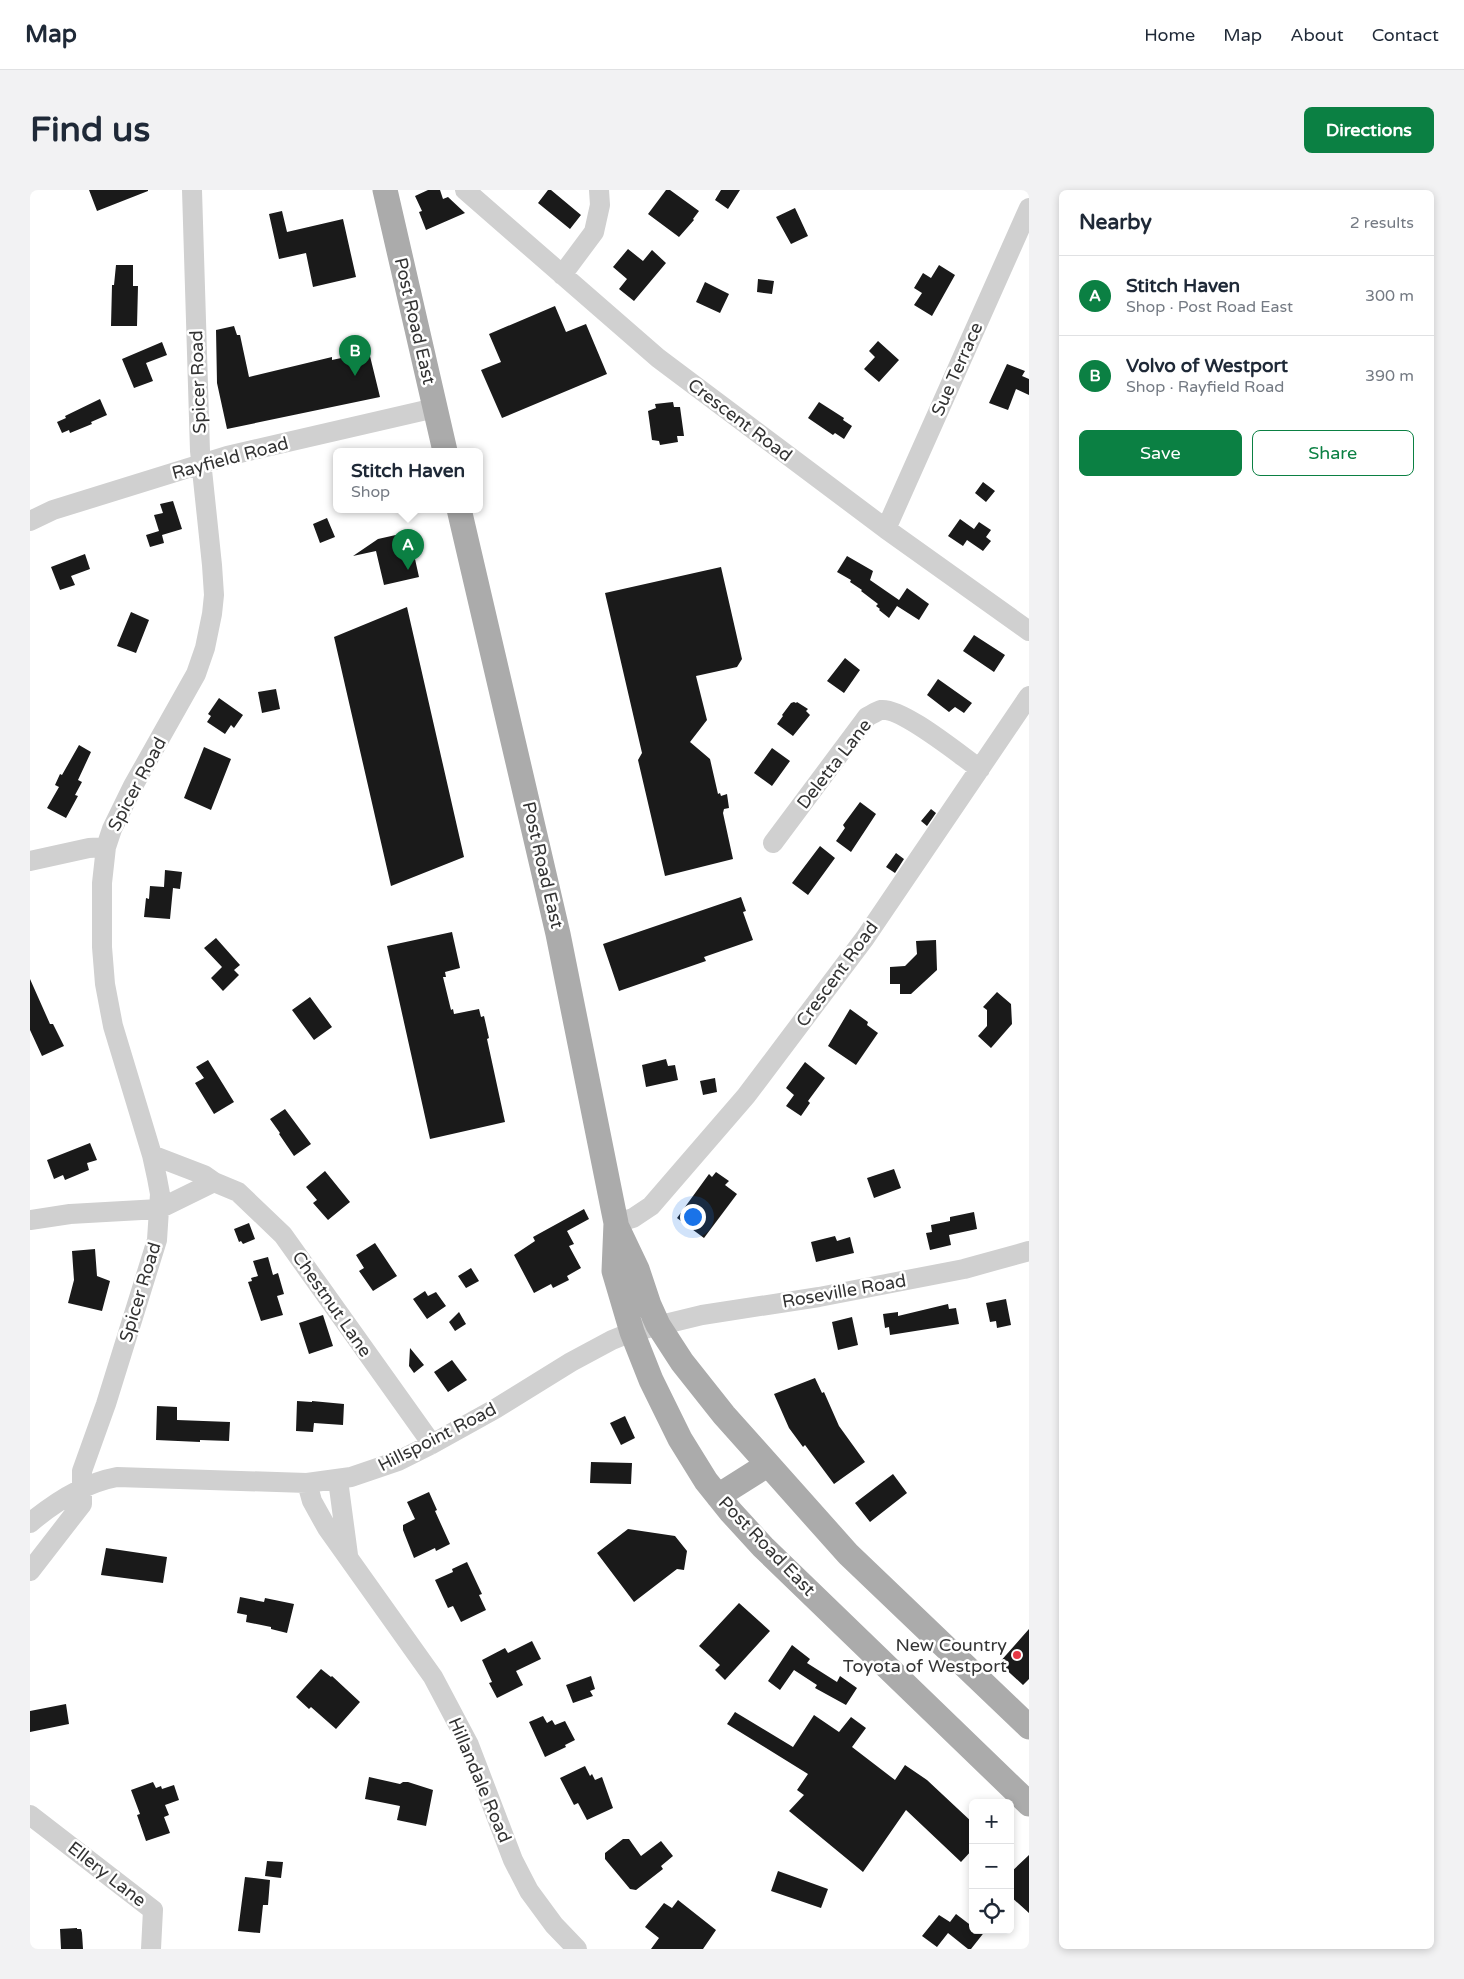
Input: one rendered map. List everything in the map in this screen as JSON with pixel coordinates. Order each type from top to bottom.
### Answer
[{"type":"main road","name":"Post Road East","points":[[385,190],[444,448]]},
{"type":"main road","name":"Post Road East","points":[[459,513],[558,934],[616,1223],[637,1269],[649,1306],[658,1325],[702,1388],[767,1465],[848,1554],[1029,1727]]},
{"type":"main road","name":"Post Road East","points":[[616,1223],[614,1271],[632,1332],[651,1380],[680,1438],[718,1496],[763,1547],[1029,1804]]},
{"type":"main road","points":[[718,1496],[767,1465]]},
{"type":"street","name":"Spicer Road","points":[[30,1571],[82,1504],[82,1472],[106,1404],[157,1240],[160,1194],[152,1155],[113,1026],[105,984],[101,905],[106,847],[129,793],[190,685],[201,661],[208,636],[214,595],[201,465],[192,190]]},
{"type":"street","name":"Crescent Road","points":[[465,190],[658,358],[886,529],[1029,630]]},
{"type":"street","points":[[562,275],[594,232],[600,205],[599,190]]},
{"type":"street","name":"Sue Terrace","points":[[886,529],[1029,208]]},
{"type":"street","name":"Rayfield Road","points":[[30,521],[53,510],[227,456],[435,408]]},
{"type":"street","name":"Crescent Road","points":[[616,1223],[633,1218],[645,1211],[746,1096],[865,938],[1029,696]]},
{"type":"street","name":"Deletta Lane","points":[[773,843],[867,717],[880,710],[894,712],[910,720],[980,769]]},
{"type":"street","points":[[30,861],[89,848],[106,847]]},
{"type":"street","name":"Chestnut Lane","points":[[152,1155],[204,1175],[214,1182],[238,1192],[283,1235],[432,1444]]},
{"type":"street","points":[[30,1220],[70,1214],[159,1209],[214,1182]]},
{"type":"street","name":"Roseville Road","points":[[658,1325],[702,1315],[819,1296],[964,1269],[1029,1251]]},
{"type":"street","name":"Hillspoint Road","points":[[30,1523],[61,1500],[108,1479],[129,1476],[307,1483],[338,1480],[379,1468],[432,1444],[612,1340],[658,1325]]},
{"type":"street","name":"Hillandale Road","points":[[338,1480],[349,1560]]},
{"type":"street","name":"Hillandale Road","points":[[307,1483],[315,1508],[349,1560],[434,1677],[469,1745],[520,1876],[554,1925],[577,1949]]},
{"type":"street","name":"Ellery Lane","points":[[30,1815],[153,1910],[151,1949]]},
{"type":"building","points":[[89,190],[148,190],[148,191],[97,211]]},
{"type":"building","points":[[428,190],[440,190],[443,199],[448,197],[465,213],[426,230],[419,212],[422,211],[415,196]]},
{"type":"building","points":[[548,190],[551,190],[581,215],[570,229],[538,203]]},
{"type":"building","points":[[666,190],[670,190],[699,211],[694,220],[679,237],[648,214]]},
{"type":"building","points":[[721,190],[740,190],[728,209],[715,200]]},
{"type":"building","points":[[795,208],[808,236],[791,244],[776,217]]},
{"type":"building","points":[[282,211],[287,232],[343,219],[356,277],[313,287],[306,253],[279,259],[269,214]]},
{"type":"building","points":[[628,249],[643,261],[652,250],[666,263],[634,301],[619,289],[627,279],[613,267]]},
{"type":"building","points":[[116,265],[133,265],[133,286],[138,286],[137,326],[111,326],[112,285],[114,285]]},
{"type":"building","points":[[939,265],[955,275],[932,316],[914,305],[922,293],[914,288],[923,273],[931,278]]},
{"type":"building","points":[[758,279],[774,281],[772,294],[757,292]]},
{"type":"building","points":[[705,282],[729,294],[720,313],[696,302]]},
{"type":"building","points":[[555,306],[566,332],[586,324],[607,374],[502,418],[481,370],[501,362],[489,334]]},
{"type":"building","points":[[234,326],[237,335],[240,335],[249,377],[332,357],[332,360],[369,352],[380,397],[227,429],[217,383],[216,330]]},
{"type":"building","points":[[878,341],[899,360],[879,382],[864,369],[875,357],[869,351]]},
{"type":"building","points":[[162,342],[167,355],[146,363],[153,381],[134,388],[122,359]]},
{"type":"building","points":[[1007,364],[1025,371],[1022,376],[1029,379],[1029,395],[1016,389],[1008,410],[989,403]]},
{"type":"building","points":[[100,399],[107,415],[91,422],[92,424],[70,433],[69,430],[62,433],[57,422],[66,418],[65,416]]},
{"type":"building","points":[[673,402],[674,407],[680,407],[684,436],[677,436],[678,442],[660,445],[659,441],[652,440],[648,411],[656,408],[655,404]]},
{"type":"building","points":[[819,402],[844,418],[843,420],[852,426],[844,439],[835,433],[833,435],[808,418]]},
{"type":"building","points":[[983,482],[995,491],[986,502],[975,493]]},
{"type":"building","points":[[173,501],[182,529],[162,535],[164,543],[150,547],[146,535],[159,531],[154,515],[163,513],[160,504]]},
{"type":"building","points":[[327,518],[335,537],[320,543],[313,524]]},
{"type":"building","points":[[960,519],[974,529],[979,522],[991,530],[986,537],[991,541],[983,551],[967,540],[963,546],[948,536]]},
{"type":"building","points":[[409,532],[419,577],[384,585],[376,551],[353,556],[378,539]]},
{"type":"building","points":[[85,554],[90,569],[71,576],[75,585],[60,590],[51,567]]},
{"type":"building","points":[[847,556],[873,571],[870,580],[899,600],[907,588],[929,604],[919,620],[897,606],[889,618],[879,610],[876,606],[878,604],[850,582],[851,580],[837,572]]},
{"type":"building","points":[[721,567],[742,659],[737,667],[696,676],[707,720],[690,742],[710,759],[718,794],[720,793],[721,796],[727,794],[729,808],[724,809],[723,813],[733,859],[665,876],[638,760],[642,753],[605,593]]},
{"type":"building","points":[[407,607],[464,857],[391,886],[334,637]]},
{"type":"building","points":[[131,612],[149,620],[136,653],[117,646]]},
{"type":"building","points":[[974,635],[1005,655],[994,672],[963,651]]},
{"type":"building","points":[[845,658],[860,670],[844,693],[827,681]]},
{"type":"building","points":[[938,679],[972,703],[964,713],[955,707],[949,712],[927,695]]},
{"type":"building","points":[[276,689],[280,709],[262,713],[258,692]]},
{"type":"building","points":[[219,698],[243,715],[234,728],[231,725],[225,734],[207,722],[211,716],[208,714]]},
{"type":"building","points":[[794,702],[808,709],[806,711],[810,715],[793,736],[777,724],[791,703]]},
{"type":"building","points":[[79,745],[91,752],[78,780],[82,782],[75,795],[78,796],[66,818],[47,808],[59,787],[55,785],[60,774],[62,775]]},
{"type":"building","points":[[204,747],[231,759],[211,810],[184,798]]},
{"type":"building","points":[[772,748],[790,761],[772,786],[754,773]]},
{"type":"building","points":[[860,802],[876,814],[851,852],[836,841],[845,828],[843,825]]},
{"type":"building","points":[[931,809],[936,813],[927,826],[921,821]]},
{"type":"building","points":[[820,846],[835,858],[808,895],[792,883]]},
{"type":"building","points":[[896,853],[904,859],[895,873],[886,867]]},
{"type":"building","points":[[165,870],[182,872],[180,889],[173,888],[170,919],[144,917],[146,898],[149,899],[150,886],[164,887]]},
{"type":"building","points":[[741,897],[746,911],[743,912],[753,940],[704,957],[706,961],[619,991],[603,944]]},
{"type":"building","points":[[452,932],[460,968],[445,972],[446,977],[443,977],[451,1010],[453,1009],[454,1014],[479,1009],[481,1017],[484,1016],[489,1038],[487,1039],[505,1122],[430,1139],[387,946]]},
{"type":"building","points":[[216,938],[240,965],[234,970],[239,975],[223,991],[211,978],[222,967],[204,948]]},
{"type":"building","points":[[936,940],[937,970],[911,994],[900,994],[900,984],[890,984],[890,967],[905,966],[917,954],[916,941]]},
{"type":"building","points":[[30,979],[50,1024],[53,1024],[64,1046],[42,1056],[30,1030]]},
{"type":"building","points":[[997,992],[1011,1004],[1012,1024],[991,1048],[978,1036],[987,1026],[987,1010],[983,1007]]},
{"type":"building","points":[[310,997],[332,1027],[314,1040],[292,1010]]},
{"type":"building","points":[[850,1009],[868,1022],[867,1025],[878,1033],[856,1065],[828,1046]]},
{"type":"building","points":[[666,1059],[668,1066],[675,1065],[678,1080],[646,1087],[642,1065]]},
{"type":"building","points":[[208,1060],[234,1102],[214,1114],[195,1083],[204,1078],[196,1067]]},
{"type":"building","points":[[805,1062],[825,1078],[808,1101],[810,1103],[801,1116],[786,1106],[794,1095],[786,1088]]},
{"type":"building","points":[[715,1078],[717,1092],[703,1095],[700,1081]]},
{"type":"building","points":[[285,1109],[311,1144],[294,1156],[270,1119]]},
{"type":"building","points":[[90,1143],[97,1160],[87,1163],[89,1170],[65,1180],[63,1175],[54,1179],[47,1160]]},
{"type":"building","points":[[894,1169],[901,1188],[874,1198],[867,1178]]},
{"type":"building","points":[[325,1171],[350,1202],[328,1220],[313,1203],[317,1200],[306,1187]]},
{"type":"building","points":[[716,1172],[729,1181],[725,1185],[737,1194],[704,1238],[677,1218],[709,1174],[712,1177]]},
{"type":"building","points":[[584,1209],[589,1219],[567,1231],[574,1244],[569,1246],[581,1268],[567,1276],[569,1280],[553,1288],[551,1284],[534,1293],[514,1255],[535,1241],[533,1237]]},
{"type":"building","points":[[974,1212],[977,1229],[949,1235],[951,1245],[930,1250],[926,1233],[932,1232],[931,1225],[950,1221],[950,1217]]},
{"type":"building","points":[[249,1223],[255,1239],[243,1244],[241,1241],[239,1242],[234,1229]]},
{"type":"building","points":[[835,1236],[837,1241],[850,1237],[854,1253],[816,1262],[811,1242]]},
{"type":"building","points":[[375,1243],[397,1276],[373,1291],[359,1271],[364,1268],[356,1255]]},
{"type":"building","points":[[95,1249],[97,1276],[110,1281],[102,1311],[68,1303],[74,1280],[72,1251]]},
{"type":"building","points":[[268,1257],[273,1275],[278,1273],[284,1294],[277,1296],[283,1315],[261,1321],[248,1282],[252,1281],[251,1278],[258,1276],[253,1261]]},
{"type":"building","points":[[471,1268],[479,1281],[466,1288],[458,1276]]},
{"type":"building","points":[[425,1291],[428,1296],[436,1292],[446,1306],[427,1319],[413,1299]]},
{"type":"building","points":[[1006,1299],[1011,1325],[997,1328],[996,1321],[990,1322],[986,1303]]},
{"type":"building","points":[[948,1304],[949,1309],[956,1308],[959,1324],[890,1335],[889,1327],[885,1328],[883,1314],[898,1312],[898,1316]]},
{"type":"building","points":[[459,1312],[466,1324],[455,1331],[449,1322]]},
{"type":"building","points":[[323,1315],[333,1346],[309,1354],[299,1323]]},
{"type":"building","points":[[852,1317],[858,1345],[838,1350],[832,1322]]},
{"type":"building","points":[[410,1348],[424,1365],[414,1373],[409,1366]]},
{"type":"building","points":[[452,1360],[467,1380],[448,1392],[434,1372]]},
{"type":"building","points":[[815,1378],[822,1393],[824,1392],[839,1426],[865,1462],[834,1484],[805,1445],[803,1447],[789,1428],[774,1394]]},
{"type":"building","points":[[297,1401],[344,1404],[343,1425],[314,1423],[313,1432],[296,1431]]},
{"type":"building","points":[[157,1406],[177,1407],[177,1420],[230,1422],[229,1441],[156,1440]]},
{"type":"building","points":[[625,1416],[635,1438],[621,1445],[610,1423]]},
{"type":"building","points":[[591,1462],[632,1463],[631,1484],[590,1483]]},
{"type":"building","points":[[893,1474],[907,1493],[870,1522],[855,1503]]},
{"type":"building","points":[[429,1492],[437,1510],[435,1511],[450,1544],[436,1551],[435,1548],[414,1558],[403,1530],[403,1525],[415,1519],[407,1502]]},
{"type":"building","points":[[628,1529],[675,1536],[687,1551],[684,1570],[677,1569],[634,1602],[597,1553]]},
{"type":"building","points":[[106,1548],[167,1557],[163,1583],[101,1575]]},
{"type":"building","points":[[467,1562],[482,1594],[479,1595],[486,1610],[461,1622],[453,1606],[448,1608],[435,1580],[453,1572],[452,1569]]},
{"type":"building","points":[[240,1597],[264,1602],[265,1598],[294,1604],[287,1633],[271,1629],[271,1627],[246,1622],[247,1615],[237,1613]]},
{"type":"building","points":[[739,1603],[770,1631],[725,1680],[715,1670],[720,1665],[699,1646]]},
{"type":"building","name":"New Country Toyota of Westport","points":[[1029,1629],[1029,1679],[1023,1685],[999,1663]]},
{"type":"building","points":[[532,1641],[541,1659],[516,1671],[523,1685],[497,1698],[489,1683],[492,1682],[482,1660],[505,1648],[508,1653]]},
{"type":"building","points":[[792,1645],[810,1659],[807,1663],[837,1682],[840,1676],[857,1688],[846,1705],[815,1688],[817,1685],[794,1670],[780,1690],[768,1681]]},
{"type":"building","points":[[321,1669],[332,1676],[360,1702],[336,1729],[311,1707],[309,1709],[296,1697]]},
{"type":"building","points":[[591,1676],[595,1689],[590,1691],[593,1696],[573,1703],[566,1685]]},
{"type":"building","points":[[66,1704],[69,1724],[30,1732],[30,1711]]},
{"type":"building","points":[[735,1712],[793,1747],[814,1715],[839,1732],[851,1717],[866,1728],[852,1747],[895,1780],[905,1765],[927,1780],[969,1819],[969,1853],[961,1862],[906,1810],[863,1872],[789,1811],[804,1795],[797,1790],[808,1774],[727,1724]]},
{"type":"building","points":[[543,1716],[547,1723],[552,1720],[555,1725],[565,1721],[575,1740],[565,1745],[566,1747],[545,1757],[529,1722]]},
{"type":"building","points":[[585,1766],[590,1776],[592,1774],[595,1780],[602,1777],[613,1808],[587,1820],[578,1803],[574,1805],[560,1778]]},
{"type":"building","points":[[369,1777],[400,1784],[408,1782],[433,1790],[426,1826],[397,1820],[400,1806],[365,1799]]},
{"type":"building","points":[[153,1782],[156,1788],[161,1786],[162,1789],[174,1785],[179,1800],[165,1805],[169,1815],[164,1817],[170,1833],[146,1841],[137,1815],[140,1814],[131,1790]]},
{"type":"building","points":[[623,1839],[629,1839],[641,1856],[661,1841],[673,1856],[661,1866],[663,1869],[636,1890],[630,1889],[605,1859],[605,1853]]},
{"type":"building","points":[[1029,1855],[1029,1913],[1014,1900],[1014,1869]]},
{"type":"building","points":[[267,1861],[283,1862],[281,1878],[265,1876]]},
{"type":"building","points":[[778,1871],[828,1889],[821,1908],[771,1891]]},
{"type":"building","points":[[245,1877],[270,1880],[268,1905],[263,1905],[260,1933],[238,1931]]},
{"type":"building","points":[[678,1900],[716,1930],[703,1949],[651,1949],[659,1938],[645,1927],[664,1903],[672,1908]]},
{"type":"building","points":[[956,1914],[969,1924],[969,1934],[983,1934],[971,1949],[968,1949],[948,1933],[937,1947],[922,1936],[939,1915],[950,1922]]},
{"type":"building","points":[[60,1929],[81,1929],[83,1949],[61,1949]]},
{"type":"place","name":"Volvo of Westport","points":[[355,376]]},
{"type":"place","name":"Stitch Haven","points":[[408,570]]},
{"type":"place","name":"New Country Toyota of Westport","points":[[1017,1655]]}]
